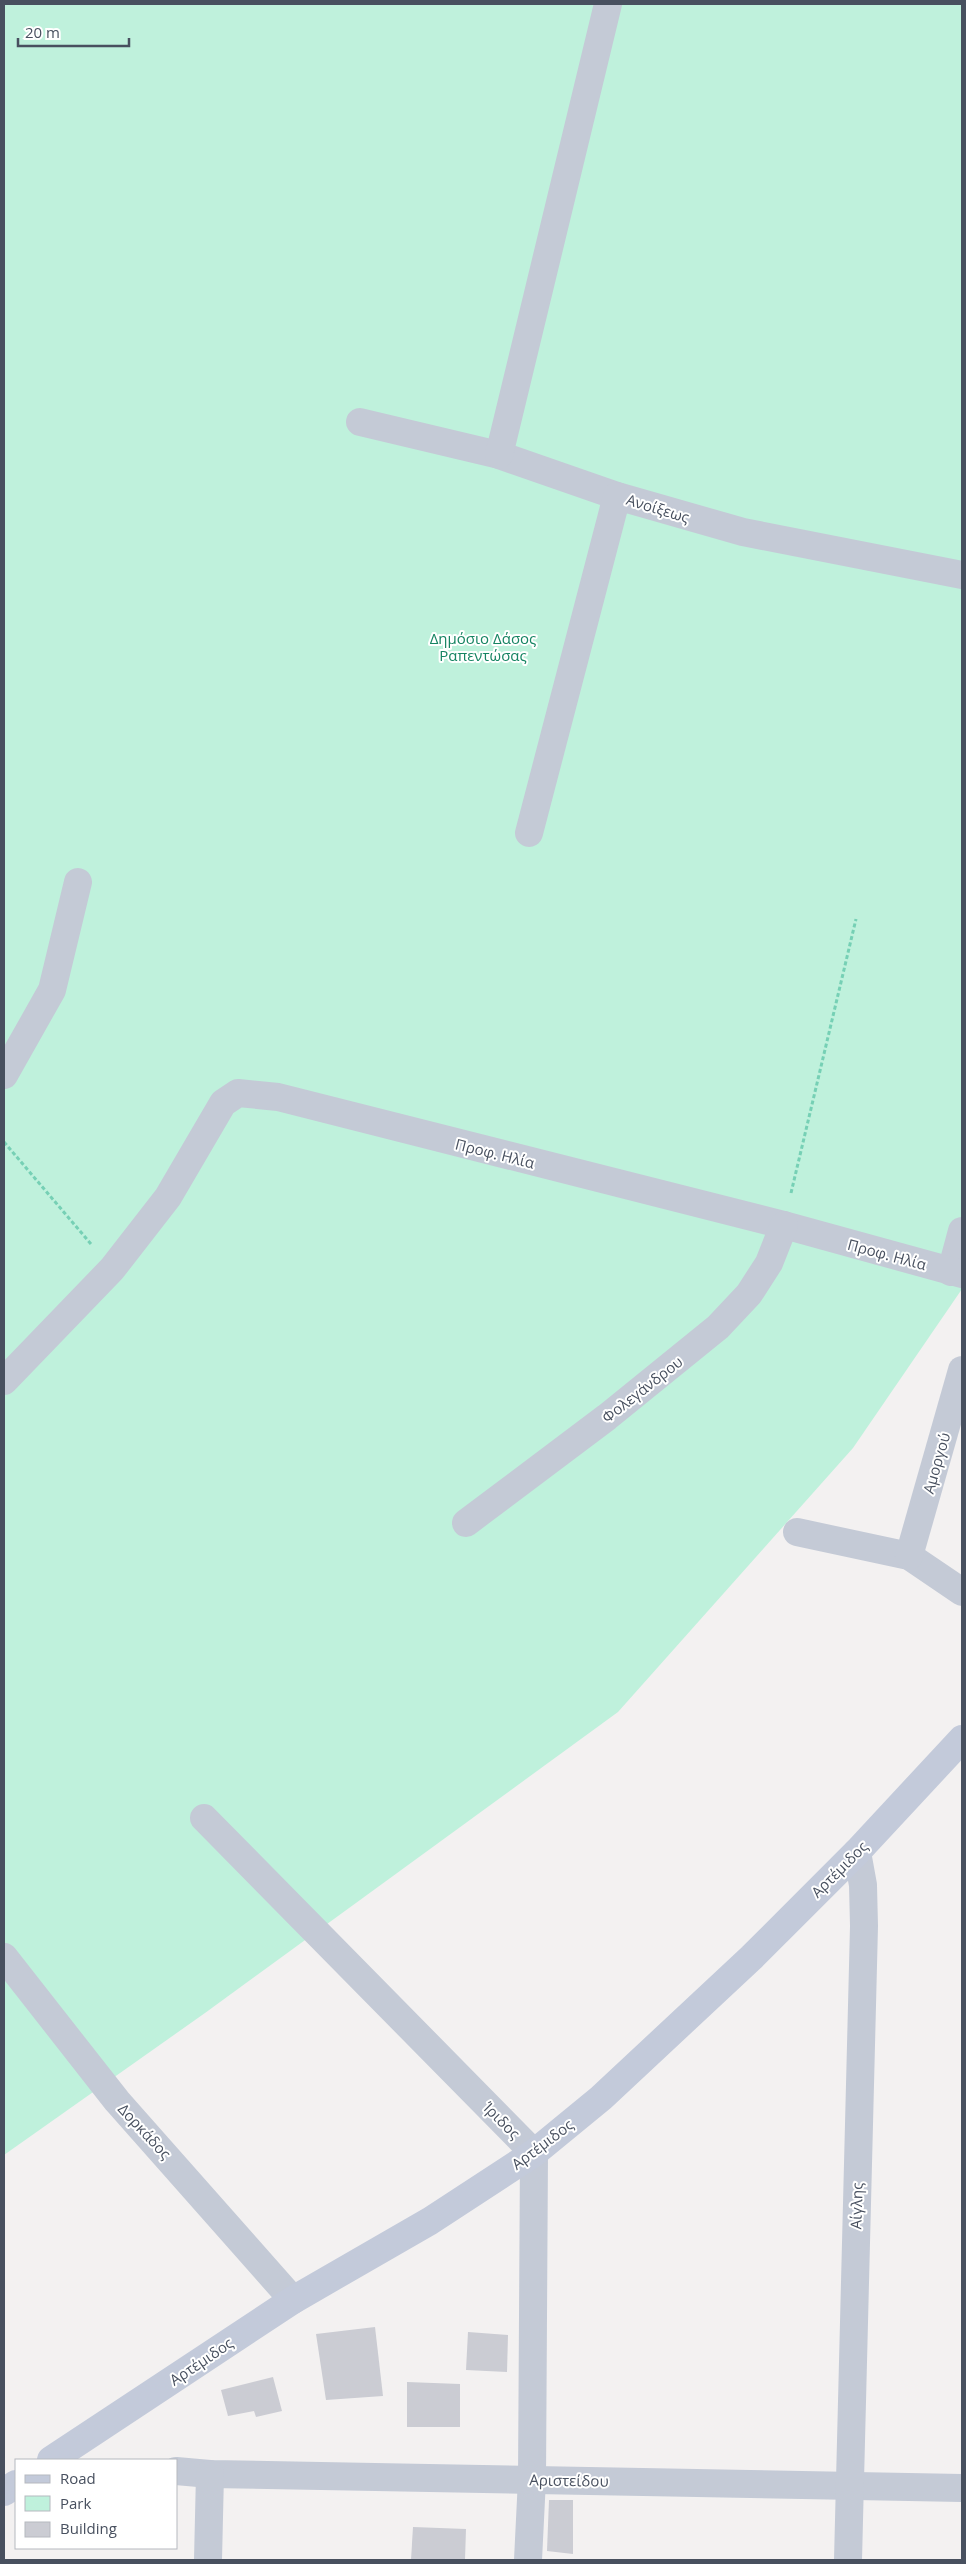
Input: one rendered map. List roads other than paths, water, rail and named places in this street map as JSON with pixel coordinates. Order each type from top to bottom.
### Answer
[{"type":"street","points":[[499,454],[608,4]]},
{"type":"street","name":"Ανοίξεως","points":[[360,422],[499,454],[618,496],[742,532],[962,574]]},
{"type":"street","points":[[530,833],[618,496]]},
{"type":"street","points":[[4,1075],[52,990],[78,882]]},
{"type":"street","name":"Προφ. Ηλία","points":[[4,1382],[112,1269],[168,1197],[223,1103],[238,1093],[278,1097],[784,1225],[957,1273]]},
{"type":"street","name":"Φολεγάνδρου","points":[[466,1523],[607,1417],[718,1327],[749,1294],[770,1263],[784,1225]]},
{"type":"street","points":[[957,1273],[962,1232]]},
{"type":"street","name":"Αμοργού","points":[[909,1556],[962,1370]]},
{"type":"street","points":[[797,1532],[909,1556],[962,1592]]},
{"type":"street","name":"Αρτέμιδος","points":[[53,2459],[293,2300],[430,2221],[534,2153],[601,2098],[752,1957],[857,1852],[962,1738]]},
{"type":"street","name":"Ίριδος","points":[[204,1818],[534,2153]]},
{"type":"street","name":"Αίγλης","points":[[848,2560],[848,2486],[864,1926],[863,1885],[857,1852]]},
{"type":"street","name":"Δορκάδος","points":[[4,1957],[117,2100],[293,2300]]},
{"type":"street","points":[[528,2560],[532,2479],[534,2153]]},
{"type":"street","name":"Αριστείδου","points":[[178,2471],[210,2474],[962,2488]]},
{"type":"street","points":[[208,2560],[210,2474]]},
{"type":"street","points":[[4,2492],[15,2485]]},
{"type":"park label","name":"Δημόσιο Δάσος Ραπεντώσας","points":[[483,646]]}]
